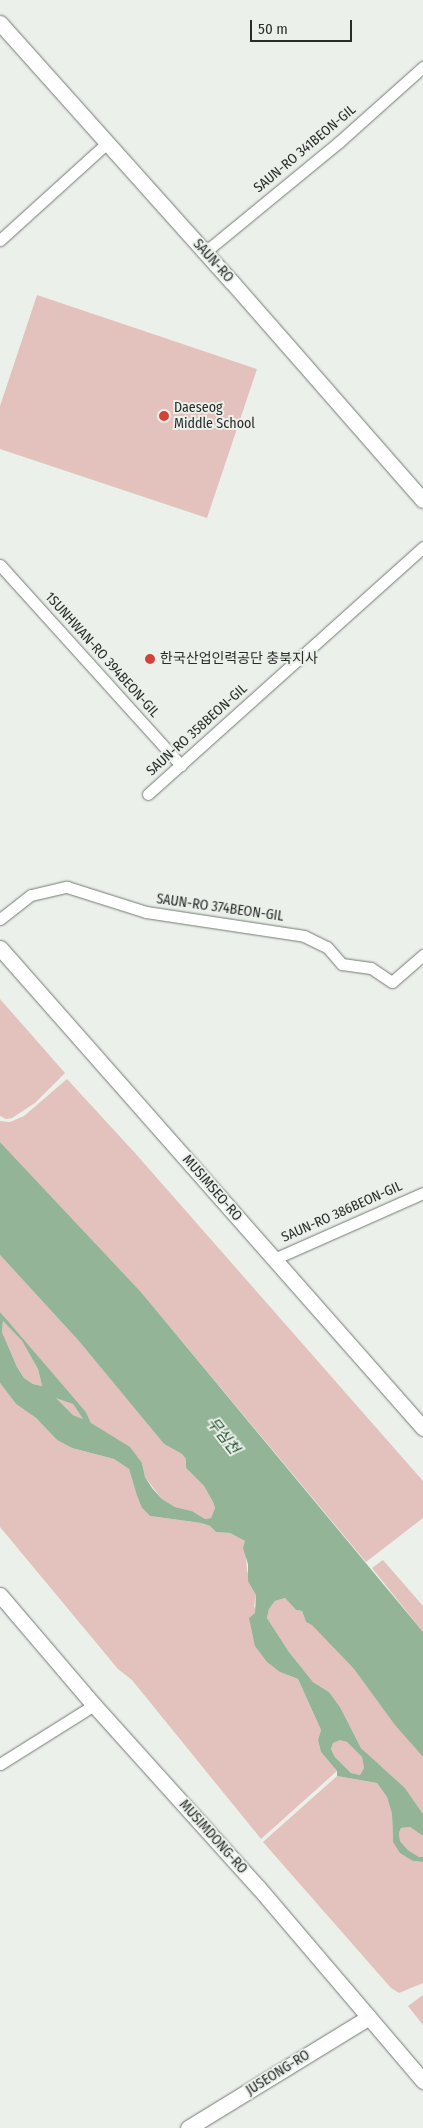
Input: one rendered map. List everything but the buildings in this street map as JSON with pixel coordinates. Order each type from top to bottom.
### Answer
[{"type":"street","name":"SAUN-RO","points":[[0,23],[206,252],[423,500]]},
{"type":"street","name":"SAUN-RO 341BEON-GIL","points":[[206,252],[339,142],[423,67]]},
{"type":"street","points":[[0,240],[107,143]]},
{"type":"street","name":"SAUN-RO 358BEON-GIL","points":[[148,794],[423,547]]},
{"type":"street","name":"1SUNHWAN-RO 394BEON-GIL","points":[[0,565],[181,765]]},
{"type":"street","name":"SAUN-RO 374BEON-GIL","points":[[0,919],[31,895],[67,887],[146,912],[304,936],[327,946],[342,964],[371,968],[392,982],[423,955]]},
{"type":"street","name":"MUSIMSEO-RO","points":[[0,948],[423,1428]]},
{"type":"street","name":"SAUN-RO 386BEON-GIL","points":[[274,1259],[423,1192]]},
{"type":"street","name":"MUSIMDONG-RO","points":[[0,1595],[94,1705],[258,1887],[423,2081]]},
{"type":"street","points":[[0,1764],[94,1705]]},
{"type":"street","name":"JUSEONG-RO","points":[[188,2128],[369,2017]]},
{"type":"shaded area","points":[[37,295],[257,369],[207,518],[0,449],[0,406]]},
{"type":"shaded area","points":[[0,999],[65,1073],[35,1103],[12,1118],[6,1119],[0,1116]]},
{"type":"shaded area","points":[[67,1079],[135,1153],[423,1481],[423,1518],[366,1562],[141,1292],[0,1142],[0,1121],[10,1122],[24,1116]]},
{"type":"shaded area","points":[[0,1255],[78,1340],[164,1444],[182,1454],[186,1459],[186,1468],[204,1486],[213,1502],[215,1508],[211,1518],[205,1519],[192,1511],[175,1507],[162,1499],[145,1477],[142,1463],[91,1423],[86,1412],[6,1320],[0,1312]]},
{"type":"shaded area","points":[[3,1321],[22,1341],[38,1369],[42,1386],[33,1384],[24,1378],[17,1367],[2,1332]]},
{"type":"shaded area","points":[[0,1383],[16,1404],[36,1418],[57,1440],[72,1448],[114,1459],[129,1469],[142,1508],[150,1516],[201,1523],[210,1526],[216,1532],[230,1533],[245,1541],[247,1571],[256,1595],[254,1606],[280,1672],[298,1679],[321,1730],[318,1740],[321,1752],[337,1771],[261,1839],[132,1680],[118,1669],[0,1527]]},
{"type":"shaded area","points":[[55,1397],[73,1404],[83,1419],[73,1415]]},
{"type":"shaded area","points":[[383,1560],[423,1606],[423,1632],[372,1568]]},
{"type":"shaded area","points":[[285,1598],[296,1610],[302,1611],[306,1622],[312,1624],[354,1669],[395,1724],[423,1757],[423,1814],[405,1788],[361,1748],[340,1707],[329,1692],[313,1682],[289,1652],[267,1618],[269,1609],[275,1601]]},
{"type":"shaded area","points":[[340,1739],[347,1742],[362,1757],[364,1768],[360,1775],[351,1773],[335,1757],[331,1749],[333,1743]]},
{"type":"shaded area","points":[[337,1776],[377,1783],[387,1797],[392,1814],[393,1842],[413,1861],[423,1862],[423,1983],[399,1993],[391,1988],[263,1842]]},
{"type":"shaded area","points":[[410,1827],[423,1836],[423,1857],[419,1857],[408,1850],[400,1841],[399,1833],[401,1828]]},
{"type":"shaded area","points":[[423,1995],[423,2025],[408,2006]]},
{"type":"water","name":"무심천","points":[[0,1142],[141,1292],[423,1632],[423,1757],[395,1725],[354,1669],[312,1625],[306,1622],[302,1611],[296,1610],[285,1598],[275,1601],[269,1609],[267,1618],[289,1652],[313,1682],[329,1692],[340,1707],[361,1748],[405,1788],[423,1814],[423,1836],[410,1827],[401,1828],[399,1833],[400,1841],[408,1850],[419,1857],[423,1857],[423,1862],[413,1861],[400,1853],[393,1842],[392,1814],[387,1797],[377,1783],[337,1776],[337,1771],[321,1752],[318,1740],[321,1730],[298,1679],[280,1672],[267,1662],[255,1646],[249,1618],[255,1613],[256,1595],[248,1581],[248,1564],[243,1548],[245,1541],[230,1533],[216,1532],[210,1526],[201,1523],[150,1516],[142,1508],[129,1469],[114,1459],[72,1448],[57,1440],[36,1418],[16,1404],[0,1383],[0,1312],[86,1412],[91,1423],[130,1447],[142,1463],[145,1477],[162,1499],[175,1507],[192,1511],[205,1519],[211,1518],[215,1508],[213,1502],[204,1486],[186,1468],[186,1459],[182,1454],[164,1444],[78,1340],[0,1255]],"holes":[[[3,1321],[22,1341],[38,1369],[42,1386],[33,1384],[24,1378],[17,1367],[2,1332]],[[56,1398],[73,1404],[83,1419],[73,1415]],[[340,1740],[347,1742],[362,1757],[364,1768],[360,1775],[351,1773],[335,1757],[331,1749],[333,1743]]]},
{"type":"place","name":"Daeseog Middle School","points":[[164,416]]},
{"type":"place","name":"한국산업인력공단 충북지사","points":[[150,659]]}]
